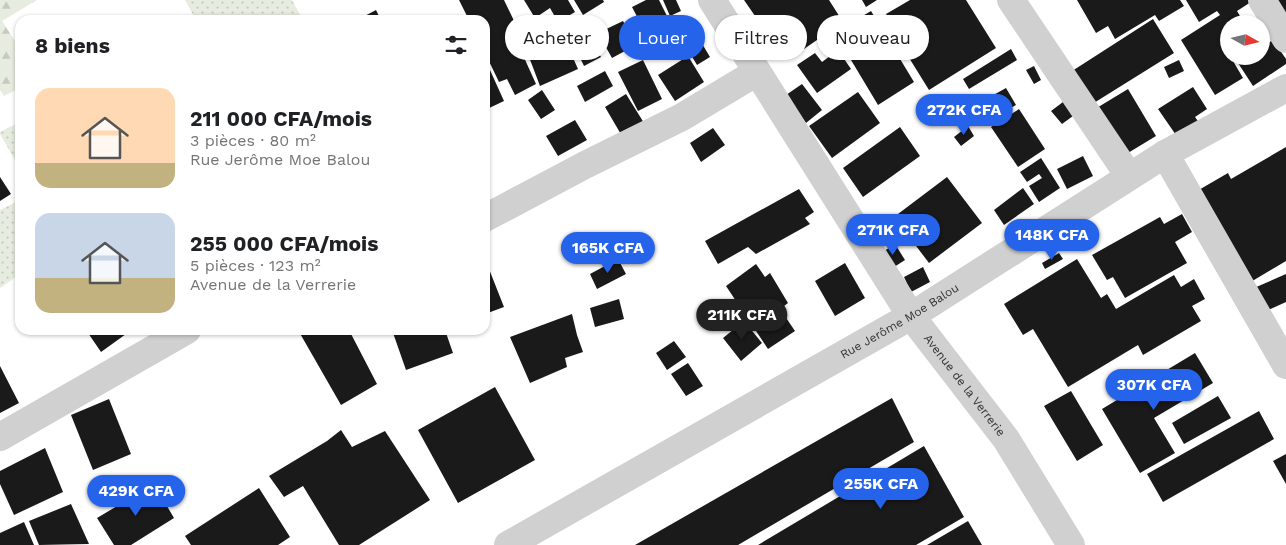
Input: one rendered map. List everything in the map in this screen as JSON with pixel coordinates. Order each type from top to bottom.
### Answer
[{"type":"street","name":"Avenue de la Verrerie","points":[[712,0],[911,316],[1006,439],[1071,545]]},
{"type":"street","points":[[1011,0],[1129,176]]},
{"type":"street","points":[[1262,0],[1286,38]]},
{"type":"street","points":[[490,215],[585,165],[682,117],[757,72]]},
{"type":"street","name":"Rue Jerôme Moe Balou","points":[[508,545],[911,316],[1165,154],[1286,88]]},
{"type":"street","points":[[1165,154],[1286,365]]},
{"type":"street","points":[[0,437],[178,335]]},
{"type":"green space","points":[[0,0],[37,0],[2,21],[15,41],[15,90],[4,96],[0,90]]},
{"type":"green space","points":[[185,0],[292,0],[300,15],[193,15]]},
{"type":"green space","points":[[15,124],[15,160],[0,134],[0,132]]},
{"type":"green space","points":[[15,202],[15,278],[0,288],[0,210]]},
{"type":"building","points":[[459,0],[504,0],[511,15],[505,15],[505,60],[525,60],[536,84],[515,95],[507,79],[499,82],[490,63],[490,15],[466,15]]},
{"type":"building","points":[[524,0],[568,0],[575,12],[570,15],[554,15],[550,8],[540,15],[533,15]]},
{"type":"building","points":[[574,0],[603,0],[604,2],[583,15]]},
{"type":"building","points":[[646,0],[659,0],[666,15],[636,15],[632,7]]},
{"type":"building","points":[[663,0],[676,0],[681,11],[670,15]]},
{"type":"building","points":[[744,0],[829,0],[839,15],[817,15],[817,40],[807,47],[807,15],[754,15]]},
{"type":"building","points":[[862,0],[877,0],[866,7]]},
{"type":"building","points":[[910,0],[966,0],[996,48],[929,90],[910,60],[929,60],[929,15],[886,14]]},
{"type":"building","points":[[1077,0],[1180,0],[1184,6],[1159,21],[1155,15],[1115,39],[1108,26],[1096,33]]},
{"type":"building","points":[[1186,0],[1254,0],[1237,11],[1239,15],[1220,15],[1217,11],[1199,22]]},
{"type":"building","points":[[1276,0],[1286,0],[1286,17]]},
{"type":"building","points":[[376,10],[378,15],[366,15]]},
{"type":"building","points":[[871,11],[873,15],[864,15]]},
{"type":"building","points":[[1220,15],[1220,65],[1235,65],[1243,78],[1215,95],[1181,40]]},
{"type":"building","points":[[1153,19],[1174,53],[1089,106],[1069,73]]},
{"type":"building","points":[[619,23],[619,54],[612,58],[609,53],[609,28]]},
{"type":"building","points":[[1273,40],[1286,59],[1286,64],[1253,86],[1239,65],[1270,65],[1270,42]]},
{"type":"building","points":[[705,49],[710,57],[697,65],[694,60],[705,60]]},
{"type":"building","points":[[1011,49],[1017,60],[969,89],[963,79]]},
{"type":"building","points":[[815,53],[817,60],[822,62],[825,60],[845,60],[851,69],[817,93],[797,65]]},
{"type":"building","points":[[530,60],[574,60],[578,69],[540,86]]},
{"type":"building","points":[[581,60],[595,60],[584,66]]},
{"type":"building","points":[[643,60],[662,99],[638,111],[618,72]]},
{"type":"building","points":[[682,60],[690,60],[704,82],[675,101],[658,75]]},
{"type":"building","points":[[851,60],[901,60],[914,82],[878,105]]},
{"type":"building","points":[[1179,60],[1184,71],[1169,78],[1164,67]]},
{"type":"building","points":[[1034,66],[1041,80],[1034,84],[1026,70]]},
{"type":"building","points":[[490,70],[504,101],[490,108]]},
{"type":"building","points":[[605,71],[613,86],[585,102],[577,86]]},
{"type":"building","points":[[802,84],[822,110],[806,123],[786,95]]},
{"type":"building","points":[[1193,87],[1207,109],[1195,117],[1200,124],[1178,138],[1158,109]]},
{"type":"building","points":[[1006,88],[1016,105],[991,119],[981,102]]},
{"type":"building","points":[[1128,89],[1156,136],[1123,156],[1095,109]]},
{"type":"building","points":[[542,90],[555,110],[541,119],[528,100]]},
{"type":"building","points":[[858,92],[880,123],[832,158],[809,126]]},
{"type":"building","points":[[626,94],[644,123],[622,136],[605,107]]},
{"type":"building","points":[[1063,102],[1073,116],[1062,124],[1051,111]]},
{"type":"building","points":[[1019,109],[1045,149],[1018,167],[991,127]]},
{"type":"building","points":[[575,120],[587,140],[558,156],[546,136]]},
{"type":"building","points":[[968,126],[974,136],[961,146],[954,137]]},
{"type":"building","points":[[900,127],[920,156],[863,197],[843,168]]},
{"type":"building","points":[[713,128],[725,145],[701,162],[690,143]]},
{"type":"building","points":[[1286,147],[1286,261],[1249,283],[1197,191],[1228,173],[1231,179]]},
{"type":"building","points":[[1083,156],[1093,176],[1067,189],[1057,169]]},
{"type":"building","points":[[1041,158],[1060,188],[1039,202],[1029,186],[1042,178],[1039,174],[1027,182],[1020,172]]},
{"type":"building","points":[[0,177],[11,194],[0,201]]},
{"type":"building","points":[[947,177],[982,223],[929,263],[894,217]]},
{"type":"building","points":[[1023,188],[1034,204],[1004,225],[994,210]]},
{"type":"building","points":[[799,189],[814,212],[805,218],[810,224],[756,254],[748,247],[718,264],[705,241]]},
{"type":"building","points":[[1182,214],[1192,232],[1175,242],[1187,263],[1125,298],[1113,277],[1107,280],[1092,255],[1160,217],[1164,224]]},
{"type":"building","points":[[895,244],[905,260],[891,269],[881,253]]},
{"type":"building","points":[[1059,253],[1063,259],[1045,269],[1042,263]]},
{"type":"building","points":[[618,259],[626,274],[597,289],[590,274]]},
{"type":"building","points":[[1077,259],[1101,298],[1107,294],[1116,309],[1174,275],[1181,287],[1194,279],[1205,299],[1192,306],[1201,321],[1143,355],[1138,345],[1068,387],[1033,329],[1023,335],[1004,304]]},
{"type":"building","points":[[845,263],[865,298],[835,316],[815,281]]},
{"type":"building","points":[[756,264],[765,277],[770,273],[788,303],[780,309],[795,331],[768,349],[726,286]]},
{"type":"building","points":[[923,267],[930,282],[911,292],[904,277]]},
{"type":"building","points":[[490,272],[504,307],[490,312]]},
{"type":"building","points":[[1286,274],[1286,302],[1264,312],[1254,288]]},
{"type":"building","points":[[619,299],[624,319],[595,327],[590,308]]},
{"type":"building","points":[[572,314],[583,352],[565,358],[567,367],[530,383],[510,337]]},
{"type":"building","points":[[744,321],[762,343],[741,361],[723,338]]},
{"type":"building","points":[[89,335],[125,335],[101,352]]},
{"type":"building","points":[[301,335],[352,335],[377,384],[341,405]]},
{"type":"building","points":[[394,335],[447,335],[453,353],[406,370]]},
{"type":"building","points":[[674,341],[686,357],[667,370],[656,353]]},
{"type":"building","points":[[1195,353],[1213,383],[1154,418],[1175,453],[1140,473],[1102,409]]},
{"type":"building","points":[[688,363],[703,386],[686,396],[671,374]]},
{"type":"building","points":[[0,366],[19,403],[0,413]]},
{"type":"building","points":[[495,387],[535,460],[458,503],[418,430]]},
{"type":"building","points":[[1071,391],[1103,445],[1077,461],[1044,406]]},
{"type":"building","points":[[1218,396],[1231,418],[1184,444],[1172,423]]},
{"type":"building","points":[[892,398],[914,442],[738,545],[635,545]]},
{"type":"building","points":[[109,399],[131,454],[93,470],[71,415]]},
{"type":"building","points":[[1259,411],[1274,439],[1163,502],[1147,474]]},
{"type":"building","points":[[341,430],[352,447],[385,431],[430,500],[359,545],[339,545],[303,486],[284,497],[269,476],[327,441]]},
{"type":"building","points":[[924,446],[964,517],[916,545],[758,545]]},
{"type":"building","points":[[45,448],[63,492],[14,515],[0,484],[0,471]]},
{"type":"building","points":[[1286,454],[1286,484],[1273,461]]},
{"type":"building","points":[[154,484],[174,518],[131,545],[114,545],[97,518]]},
{"type":"building","points":[[259,488],[290,537],[278,545],[191,545],[185,536]]},
{"type":"building","points":[[71,504],[89,544],[39,545],[29,521]]},
{"type":"building","points":[[968,521],[982,545],[927,545]]},
{"type":"building","points":[[24,522],[34,545],[0,545],[0,533]]}]
